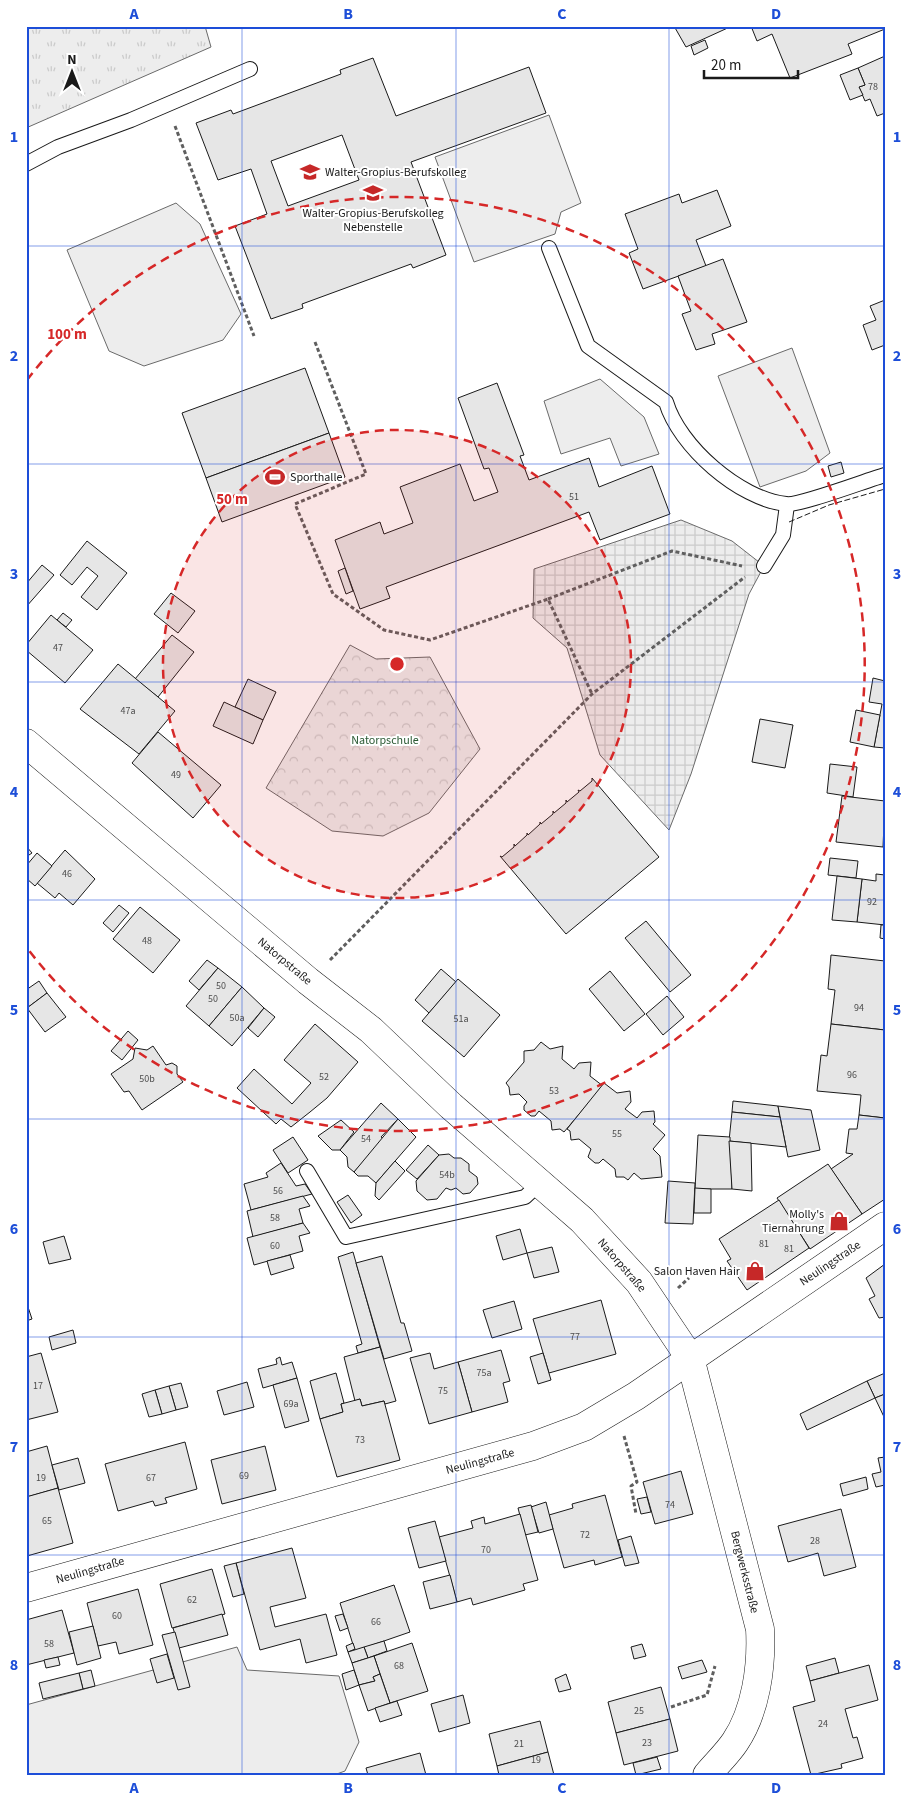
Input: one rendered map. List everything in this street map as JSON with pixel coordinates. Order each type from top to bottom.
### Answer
[{"type":"street","name":"Natorpstraße","points":[[26,743],[308,982],[371,1030],[451,1106],[541,1182],[582,1220],[639,1282],[690,1358]]},
{"type":"street","name":"Neulingstraße","points":[[26,1588],[534,1446],[584,1426],[617,1408],[885,1226]]},
{"type":"street","name":"Bergwerksstraße","points":[[690,1358],[760,1629],[761,1643],[759,1668],[746,1723],[731,1748],[707,1775]]},
{"type":"lane","points":[[26,164],[58,147],[250,69]]},
{"type":"lane","points":[[549,248],[588,346],[666,402],[669,413],[715,471],[756,495],[787,505],[885,475]]},
{"type":"lane","points":[[759,568],[783,535],[787,505]]},
{"type":"lane","points":[[307,1171],[346,1237],[525,1197],[541,1182]]},
{"type":"path","points":[[167,104],[254,336]]},
{"type":"path","points":[[315,342],[366,474],[295,504],[333,594],[384,630],[430,640],[548,599],[672,550],[759,568]]},
{"type":"path","points":[[308,982],[592,694],[759,568]]},
{"type":"path","points":[[548,599],[592,694]]},
{"type":"path","points":[[617,1408],[638,1482],[631,1486],[636,1514]]},
{"type":"path","points":[[671,1707],[707,1695],[715,1666]]},
{"type":"green space","points":[[26,26],[205,26],[211,47],[26,128]]},
{"type":"green space","name":"Natorpschule","points":[[350,645],[376,659],[430,657],[480,749],[429,813],[383,836],[332,831],[266,788]]},
{"type":"shaded area","points":[[549,115],[581,203],[561,212],[555,234],[474,262],[435,157]]},
{"type":"shaded area","points":[[176,203],[200,224],[241,314],[223,340],[144,366],[109,351],[67,250]]},
{"type":"shaded area","points":[[792,348],[830,453],[806,471],[760,487],[718,376]]},
{"type":"shaded area","points":[[600,379],[644,417],[659,454],[621,466],[610,438],[561,454],[544,401]]},
{"type":"shaded area","points":[[681,520],[732,541],[764,566],[749,594],[691,774],[669,830],[600,755],[567,648],[533,618],[534,569]]},
{"type":"shaded area","points":[[237,1647],[247,1670],[339,1676],[359,1742],[345,1771],[334,1775],[26,1775],[26,1705]]},
{"type":"building","points":[[674,26],[732,26],[686,47]]},
{"type":"building","points":[[751,26],[885,26],[885,29],[848,44],[852,54],[790,78],[772,34],[757,41]]},
{"type":"building","points":[[705,40],[708,48],[694,55],[691,46]]},
{"type":"building","points":[[885,56],[885,113],[877,116],[870,99],[865,101],[859,87],[865,85],[858,68]]},
{"type":"building","name":"Walter-Gropius-Berufskolleg Nebenstelle","points":[[373,58],[396,116],[529,67],[546,113],[411,162],[446,255],[413,268],[411,264],[302,304],[303,308],[271,319],[235,226],[267,214],[251,169],[218,180],[196,123],[231,110],[233,114],[341,74],[340,70]],"holes":[[[342,135],[359,180],[288,206],[271,161]]]},
{"type":"building","points":[[858,68],[865,85],[859,87],[863,95],[850,100],[840,75]]},
{"type":"building","points":[[717,190],[731,226],[696,240],[706,266],[643,289],[629,253],[638,249],[625,214],[679,194],[682,203]]},
{"type":"building","points":[[723,259],[747,322],[712,334],[715,344],[696,350],[682,314],[691,311],[678,276]]},
{"type":"building","points":[[885,300],[885,345],[872,350],[863,325],[876,320],[870,306]]},
{"type":"building","points":[[305,368],[329,433],[206,478],[182,413]]},
{"type":"building","points":[[497,383],[524,455],[520,456],[529,480],[589,458],[599,487],[652,466],[670,514],[600,540],[589,512],[386,587],[390,598],[360,609],[335,540],[380,522],[384,534],[413,523],[400,487],[460,464],[474,501],[498,492],[489,468],[484,469],[458,398]]},
{"type":"building","name":"Sporthalle","points":[[329,433],[345,477],[222,522],[206,478]]},
{"type":"building","points":[[841,462],[844,473],[831,477],[828,466]]},
{"type":"building","points":[[87,541],[127,573],[97,610],[81,597],[98,576],[87,567],[72,585],[60,575]]},
{"type":"building","points":[[42,565],[54,575],[26,607],[26,584]]},
{"type":"building","points":[[345,568],[353,591],[346,594],[338,571]]},
{"type":"building","points":[[171,593],[195,611],[178,633],[154,614]]},
{"type":"building","points":[[63,613],[72,620],[66,627],[57,620]]},
{"type":"building","points":[[51,615],[93,650],[65,683],[26,650],[26,645]]},
{"type":"building","points":[[172,635],[194,652],[158,697],[135,679]]},
{"type":"building","points":[[118,664],[175,711],[139,754],[80,709]]},
{"type":"building","points":[[873,678],[885,681],[885,748],[874,747],[882,704],[869,702]]},
{"type":"building","points":[[248,679],[276,692],[263,720],[235,707]]},
{"type":"building","points":[[224,702],[263,720],[253,744],[213,726]]},
{"type":"building","points":[[856,710],[880,715],[874,747],[850,742]]},
{"type":"building","points":[[760,719],[793,725],[785,768],[752,762]]},
{"type":"building","points":[[158,732],[221,785],[193,818],[132,763]]},
{"type":"building","points":[[830,764],[857,767],[853,797],[827,793]]},
{"type":"building","points":[[592,778],[659,857],[566,934],[500,856],[502,857],[540,822],[541,824],[553,814],[553,811],[554,813],[566,803],[566,800],[567,802],[579,792],[578,790],[580,791],[592,781]]},
{"type":"building","points":[[842,796],[885,801],[883,847],[836,842]]},
{"type":"building","points":[[26,846],[32,853],[26,857]]},
{"type":"building","points":[[65,850],[95,879],[73,905],[59,893],[55,898],[37,883]]},
{"type":"building","points":[[37,853],[52,866],[35,886],[26,878],[26,866]]},
{"type":"building","points":[[830,858],[858,861],[856,878],[828,875]]},
{"type":"building","points":[[876,874],[885,875],[885,925],[857,922],[862,879],[876,881]]},
{"type":"building","points":[[837,876],[862,879],[857,922],[832,920]]},
{"type":"building","points":[[119,905],[129,913],[113,932],[103,923]]},
{"type":"building","points":[[140,907],[180,940],[153,973],[113,939]]},
{"type":"building","points":[[646,921],[691,975],[670,992],[625,938]]},
{"type":"building","points":[[881,925],[885,925],[885,939],[880,938]]},
{"type":"building","points":[[831,955],[885,961],[885,1030],[831,1024],[835,990],[828,989]]},
{"type":"building","points":[[207,960],[218,968],[199,990],[189,981]]},
{"type":"building","points":[[218,968],[242,987],[209,1026],[186,1006]]},
{"type":"building","points":[[441,969],[456,982],[429,1013],[415,1000]]},
{"type":"building","points":[[610,971],[645,1014],[624,1031],[589,989]]},
{"type":"building","points":[[458,979],[500,1015],[464,1057],[422,1021]]},
{"type":"building","points":[[39,981],[47,993],[27,1008],[26,990]]},
{"type":"building","points":[[242,987],[264,1008],[232,1046],[209,1026]]},
{"type":"building","points":[[47,993],[66,1017],[45,1032],[27,1008]]},
{"type":"building","points":[[667,996],[684,1017],[663,1035],[646,1014]]},
{"type":"building","points":[[264,1008],[275,1017],[258,1037],[248,1028]]},
{"type":"building","points":[[315,1024],[358,1062],[327,1098],[291,1127],[281,1119],[276,1124],[237,1088],[254,1069],[292,1104],[311,1083],[284,1060]]},
{"type":"building","points":[[831,1024],[885,1030],[885,1118],[859,1115],[861,1095],[817,1091],[821,1055],[827,1056]]},
{"type":"building","points":[[128,1031],[138,1040],[122,1060],[111,1051]]},
{"type":"building","points":[[541,1042],[550,1049],[563,1046],[562,1059],[574,1069],[579,1063],[591,1062],[590,1076],[603,1086],[564,1132],[560,1129],[552,1130],[551,1121],[539,1111],[535,1116],[531,1116],[524,1110],[527,1102],[519,1094],[510,1095],[509,1087],[506,1083],[524,1062],[524,1051],[534,1050]]},
{"type":"building","points":[[153,1046],[166,1065],[172,1063],[177,1066],[177,1074],[183,1082],[142,1110],[129,1091],[124,1092],[111,1074],[133,1059],[135,1048],[147,1050]]},
{"type":"building","points":[[604,1083],[617,1093],[630,1091],[631,1102],[625,1109],[637,1118],[642,1112],[654,1111],[655,1122],[653,1124],[665,1135],[653,1149],[660,1156],[662,1177],[641,1179],[634,1173],[628,1180],[624,1177],[616,1177],[615,1169],[603,1159],[599,1163],[595,1163],[588,1157],[591,1149],[579,1139],[571,1140],[570,1131],[567,1129]]},
{"type":"building","points":[[733,1101],[778,1106],[780,1117],[732,1112]]},
{"type":"building","points":[[381,1103],[398,1119],[381,1137],[384,1139],[354,1172],[348,1167],[347,1157],[340,1150]]},
{"type":"building","points":[[778,1106],[811,1110],[820,1150],[788,1157]]},
{"type":"building","points":[[732,1112],[780,1117],[786,1147],[729,1141]]},
{"type":"building","points":[[859,1115],[885,1118],[885,1199],[862,1214],[831,1169],[853,1154],[846,1153],[849,1129],[857,1129]]},
{"type":"building","points":[[398,1119],[416,1137],[376,1183],[368,1176],[358,1176],[354,1172]]},
{"type":"building","points":[[341,1120],[354,1132],[340,1150],[332,1150],[318,1136]]},
{"type":"building","points":[[698,1135],[730,1137],[732,1189],[695,1189]]},
{"type":"building","points":[[293,1137],[308,1160],[288,1173],[273,1150]]},
{"type":"building","points":[[729,1141],[751,1143],[752,1191],[732,1189]]},
{"type":"building","points":[[428,1145],[439,1155],[417,1179],[406,1170]]},
{"type":"building","points":[[449,1154],[454,1158],[461,1158],[469,1164],[469,1171],[477,1177],[478,1184],[470,1193],[463,1194],[456,1188],[451,1190],[446,1188],[437,1199],[427,1200],[417,1191],[416,1181],[439,1155]]},
{"type":"building","points":[[395,1161],[405,1171],[379,1200],[375,1196],[376,1183]]},
{"type":"building","points":[[281,1163],[296,1186],[305,1184],[312,1194],[251,1210],[244,1184],[268,1177],[266,1173]]},
{"type":"building","points":[[828,1164],[862,1214],[810,1249],[777,1198]]},
{"type":"building","points":[[668,1181],[695,1183],[693,1224],[665,1223]]},
{"type":"building","points":[[695,1188],[711,1189],[711,1213],[694,1213]]},
{"type":"building","points":[[348,1195],[362,1215],[351,1223],[337,1202]]},
{"type":"building","points":[[303,1196],[310,1206],[299,1209],[303,1223],[253,1237],[247,1211]]},
{"type":"building","points":[[779,1200],[809,1248],[747,1290],[727,1261],[731,1259],[719,1239]]},
{"type":"building","points":[[303,1223],[310,1233],[299,1236],[303,1251],[254,1265],[247,1238]]},
{"type":"building","points":[[520,1229],[527,1253],[503,1260],[496,1236]]},
{"type":"building","points":[[64,1236],[71,1259],[49,1264],[43,1242]]},
{"type":"building","points":[[552,1247],[559,1272],[534,1278],[527,1253]]},
{"type":"building","points":[[353,1252],[380,1347],[358,1353],[356,1346],[362,1344],[338,1257]]},
{"type":"building","points":[[290,1255],[294,1268],[271,1275],[267,1261]]},
{"type":"building","points":[[382,1256],[401,1323],[404,1323],[412,1351],[384,1359],[356,1263]]},
{"type":"building","points":[[885,1264],[885,1317],[879,1318],[869,1299],[875,1296],[866,1278]]},
{"type":"building","points":[[601,1300],[616,1354],[549,1373],[533,1319]]},
{"type":"building","points":[[26,1301],[32,1319],[26,1321]]},
{"type":"building","points":[[514,1301],[522,1329],[492,1338],[483,1310]]},
{"type":"building","points":[[73,1330],[76,1343],[52,1350],[49,1337]]},
{"type":"building","points":[[380,1347],[396,1401],[385,1404],[384,1401],[362,1406],[360,1399],[355,1401],[344,1357]]},
{"type":"building","points":[[501,1350],[510,1381],[503,1383],[508,1402],[472,1412],[458,1362]]},
{"type":"building","points":[[41,1353],[58,1412],[26,1420],[26,1357]]},
{"type":"building","points":[[430,1353],[434,1369],[458,1362],[472,1412],[429,1424],[410,1358]]},
{"type":"building","points":[[543,1353],[551,1380],[538,1384],[530,1357]]},
{"type":"building","points":[[280,1357],[282,1365],[292,1362],[297,1378],[263,1388],[258,1369],[277,1364],[276,1359]]},
{"type":"building","points":[[336,1373],[344,1403],[341,1404],[343,1412],[320,1419],[310,1381]]},
{"type":"building","points":[[885,1373],[885,1394],[875,1398],[867,1381]]},
{"type":"building","points":[[297,1378],[309,1421],[285,1428],[273,1385]]},
{"type":"building","points":[[867,1381],[875,1398],[807,1430],[800,1414]]},
{"type":"building","points":[[247,1382],[254,1407],[224,1415],[217,1391]]},
{"type":"building","points":[[181,1383],[188,1407],[176,1410],[169,1386]]},
{"type":"building","points":[[169,1386],[176,1410],[162,1414],[155,1390]]},
{"type":"building","points":[[155,1390],[162,1414],[149,1417],[142,1394]]},
{"type":"building","points":[[885,1394],[885,1419],[875,1398]]},
{"type":"building","points":[[360,1399],[362,1406],[384,1401],[400,1460],[337,1477],[320,1419],[343,1412],[341,1404]]},
{"type":"building","points":[[185,1442],[197,1489],[165,1498],[167,1503],[155,1506],[153,1501],[118,1511],[105,1464]]},
{"type":"building","points":[[47,1446],[58,1488],[27,1497],[26,1452]]},
{"type":"building","points":[[265,1446],[276,1490],[222,1504],[211,1460]]},
{"type":"building","points":[[885,1457],[885,1485],[876,1487],[872,1474],[881,1472],[878,1458]]},
{"type":"building","points":[[78,1458],[85,1483],[59,1490],[52,1465]]},
{"type":"building","points":[[681,1471],[693,1514],[655,1524],[643,1482]]},
{"type":"building","points":[[866,1477],[868,1489],[843,1496],[840,1484]]},
{"type":"building","points":[[58,1488],[73,1543],[27,1556],[26,1497]]},
{"type":"building","points":[[605,1495],[622,1557],[595,1565],[594,1560],[564,1568],[549,1515],[573,1508],[572,1504]]},
{"type":"building","points":[[647,1497],[651,1512],[641,1514],[637,1499]]},
{"type":"building","points":[[546,1502],[553,1529],[539,1533],[531,1507]]},
{"type":"building","points":[[531,1505],[538,1532],[525,1535],[518,1508]]},
{"type":"building","points":[[841,1509],[856,1567],[824,1576],[818,1553],[788,1562],[778,1526]]},
{"type":"building","points":[[520,1514],[538,1580],[523,1584],[525,1590],[473,1605],[471,1598],[457,1602],[439,1537],[473,1528],[471,1521],[484,1517],[485,1524]]},
{"type":"building","points":[[435,1521],[446,1561],[419,1568],[408,1528]]},
{"type":"building","points":[[631,1536],[639,1563],[625,1566],[618,1540]]},
{"type":"building","points":[[292,1548],[306,1598],[270,1607],[275,1627],[326,1614],[337,1655],[306,1663],[300,1639],[260,1650],[236,1563]]},
{"type":"building","points":[[236,1563],[244,1594],[233,1597],[224,1566]]},
{"type":"building","points":[[212,1569],[225,1614],[172,1628],[160,1584]]},
{"type":"building","points":[[450,1575],[457,1602],[430,1609],[423,1582]]},
{"type":"building","points":[[394,1585],[410,1632],[355,1651],[340,1603]]},
{"type":"building","points":[[138,1589],[153,1645],[119,1654],[116,1642],[98,1646],[87,1603]]},
{"type":"building","points":[[62,1610],[74,1653],[26,1665],[26,1620]]},
{"type":"building","points":[[222,1614],[228,1635],[179,1648],[173,1628]]},
{"type":"building","points":[[343,1614],[348,1628],[340,1631],[335,1616]]},
{"type":"building","points":[[93,1626],[101,1658],[77,1665],[69,1632]]},
{"type":"building","points":[[175,1632],[190,1687],[178,1690],[162,1635]]},
{"type":"building","points":[[384,1641],[387,1651],[368,1658],[364,1647]]},
{"type":"building","points":[[353,1643],[355,1649],[348,1652],[346,1646]]},
{"type":"building","points":[[412,1643],[428,1691],[390,1703],[374,1656]]},
{"type":"building","points":[[642,1644],[646,1656],[634,1659],[631,1647]]},
{"type":"building","points":[[364,1647],[368,1658],[352,1663],[348,1652]]},
{"type":"building","points":[[167,1654],[174,1678],[157,1683],[150,1659]]},
{"type":"building","points":[[374,1656],[380,1674],[373,1677],[375,1681],[359,1685],[352,1663]]},
{"type":"building","points":[[58,1657],[60,1665],[46,1668],[44,1660]]},
{"type":"building","points":[[835,1658],[839,1673],[810,1681],[806,1666]]},
{"type":"building","points":[[702,1660],[707,1672],[682,1679],[678,1667]]},
{"type":"building","points":[[869,1665],[878,1700],[845,1709],[853,1738],[857,1737],[863,1758],[841,1764],[842,1768],[811,1775],[793,1707],[815,1701],[810,1681]]},
{"type":"building","points":[[91,1670],[95,1686],[83,1689],[79,1673]]},
{"type":"building","points":[[354,1670],[359,1685],[346,1690],[342,1674]]},
{"type":"building","points":[[79,1673],[83,1689],[43,1699],[39,1683]]},
{"type":"building","points":[[380,1674],[390,1703],[368,1711],[359,1685],[375,1681],[373,1677]]},
{"type":"building","points":[[566,1674],[571,1689],[559,1692],[555,1679]]},
{"type":"building","points":[[661,1687],[670,1719],[616,1733],[608,1702]]},
{"type":"building","points":[[463,1695],[470,1723],[439,1732],[431,1704]]},
{"type":"building","points":[[397,1701],[402,1715],[380,1722],[375,1708]]},
{"type":"building","points":[[670,1719],[678,1751],[624,1765],[616,1733]]},
{"type":"building","points":[[540,1721],[548,1752],[497,1766],[489,1734]]},
{"type":"building","points":[[548,1752],[554,1775],[499,1775],[497,1766]]},
{"type":"building","points":[[420,1753],[426,1775],[368,1775],[366,1768]]},
{"type":"building","points":[[657,1757],[661,1769],[636,1775],[633,1763]]},
{"type":"fence","points":[[789,522],[829,505],[885,489]]},
{"type":"place","name":"Walter-Gropius-Berufskolleg","points":[[310,172]]},
{"type":"place","name":"Walter-Gropius-Berufskolleg Nebenstelle","points":[[373,193]]},
{"type":"place","name":"Sporthalle","points":[[275,477]]},
{"type":"place","name":"Molly's Tiernahrung","points":[[839,1221]]},
{"type":"place","name":"Salon Haven Hair","points":[[755,1271]]}]
